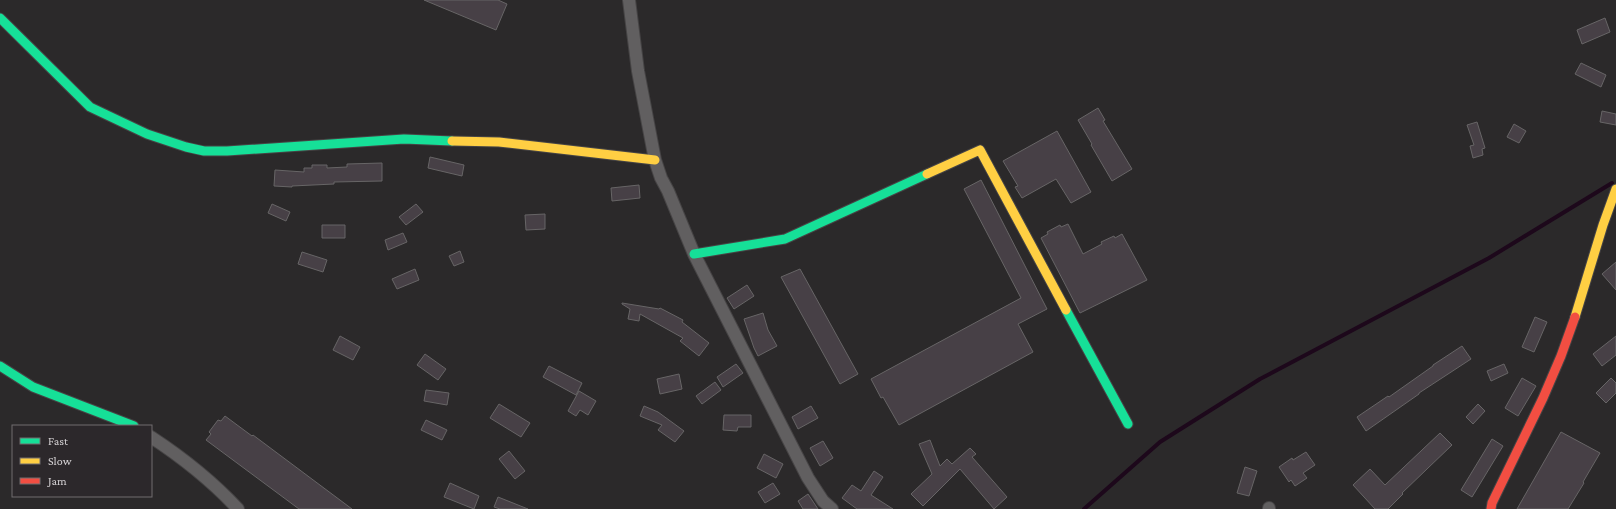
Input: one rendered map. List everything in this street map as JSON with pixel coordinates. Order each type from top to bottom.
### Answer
[{"type":"street","points":[[629,0],[638,71],[655,160],[661,178],[668,191],[694,254],[808,478],[823,501],[832,509]]},
{"type":"street","points":[[0,18],[90,107],[147,134],[186,147],[204,151],[228,151],[336,142],[404,139],[498,142],[655,160]]},
{"type":"street","points":[[694,254],[784,240],[980,150],[1128,424]]},
{"type":"street","points":[[1491,509],[1492,503],[1554,376],[1569,334],[1603,221],[1616,189]]},
{"type":"street","points":[[0,366],[33,387],[131,425]]},
{"type":"street","points":[[152,438],[182,457],[225,495],[238,509]]},
{"type":"building","points":[[424,0],[498,0],[507,4],[496,30]]},
{"type":"building","points":[[1605,18],[1610,32],[1582,44],[1577,30]]},
{"type":"building","points":[[1581,63],[1606,75],[1601,87],[1575,74]]},
{"type":"building","points":[[1098,108],[1105,120],[1103,121],[1132,169],[1112,181],[1078,120]]},
{"type":"building","points":[[1602,111],[1616,114],[1616,125],[1600,122]]},
{"type":"building","points":[[1477,122],[1485,148],[1482,149],[1483,155],[1473,158],[1470,146],[1474,145],[1467,125]]},
{"type":"building","points":[[1514,124],[1526,131],[1519,143],[1507,137]]},
{"type":"building","points":[[1057,131],[1091,192],[1071,203],[1056,179],[1022,198],[1015,187],[1018,186],[1003,161]]},
{"type":"building","points":[[430,157],[464,165],[462,176],[428,168]]},
{"type":"building","points":[[382,163],[382,181],[334,182],[334,184],[292,187],[274,186],[275,170],[304,172],[304,168],[312,168],[312,165],[327,165],[327,168],[347,167],[347,164]]},
{"type":"building","points":[[981,180],[1047,309],[1018,324],[1033,352],[899,425],[883,397],[881,398],[871,379],[1021,298],[964,189]]},
{"type":"building","points":[[639,185],[640,198],[612,201],[611,188]]},
{"type":"building","points":[[272,204],[290,212],[286,221],[268,213]]},
{"type":"building","points":[[416,204],[423,212],[406,225],[399,217]]},
{"type":"building","points":[[545,214],[545,229],[526,230],[525,215]]},
{"type":"building","points":[[1068,224],[1083,254],[1102,244],[1101,242],[1114,236],[1115,238],[1122,234],[1147,280],[1080,313],[1041,238],[1048,234],[1047,232],[1060,225],[1061,227]]},
{"type":"building","points":[[322,225],[345,225],[345,238],[322,238]]},
{"type":"building","points":[[403,233],[407,242],[388,250],[385,240]]},
{"type":"building","points":[[460,251],[464,262],[454,266],[449,256]]},
{"type":"building","points":[[302,252],[327,260],[323,272],[298,264]]},
{"type":"building","points":[[1616,262],[1616,290],[1602,274]]},
{"type":"building","points":[[415,269],[419,280],[397,289],[392,279]]},
{"type":"building","points":[[800,269],[858,374],[840,384],[781,277]]},
{"type":"building","points":[[747,285],[754,296],[734,309],[727,298]]},
{"type":"building","points":[[622,303],[660,308],[683,320],[682,322],[709,343],[699,356],[680,341],[683,338],[640,314],[639,321],[628,319],[630,309]]},
{"type":"building","points":[[763,313],[768,330],[777,346],[758,356],[744,319]]},
{"type":"building","points":[[1535,317],[1547,322],[1534,352],[1522,347]]},
{"type":"building","points":[[340,336],[360,347],[353,360],[333,350]]},
{"type":"building","points":[[1616,336],[1616,355],[1602,366],[1593,354]]},
{"type":"building","points":[[1462,346],[1471,359],[1419,393],[1366,431],[1357,417],[1388,396],[1389,397]]},
{"type":"building","points":[[425,354],[446,369],[438,380],[417,365]]},
{"type":"building","points":[[736,364],[743,373],[723,387],[717,377]]},
{"type":"building","points":[[1504,364],[1508,373],[1491,381],[1487,371]]},
{"type":"building","points":[[549,366],[582,383],[576,395],[543,377]]},
{"type":"building","points":[[679,374],[682,389],[660,394],[657,379]]},
{"type":"building","points":[[1522,378],[1536,386],[1518,416],[1505,408]]},
{"type":"building","points":[[1611,378],[1616,383],[1616,393],[1606,403],[1596,393]]},
{"type":"building","points":[[715,382],[721,390],[702,404],[696,396]]},
{"type":"building","points":[[426,390],[449,393],[447,405],[424,401]]},
{"type":"building","points":[[579,391],[596,401],[588,415],[580,410],[576,416],[568,411]]},
{"type":"building","points":[[499,404],[530,423],[521,437],[490,418]]},
{"type":"building","points":[[1478,404],[1485,411],[1473,424],[1466,417]]},
{"type":"building","points":[[644,406],[658,412],[684,431],[675,442],[658,430],[662,425],[640,416]]},
{"type":"building","points":[[811,406],[818,418],[798,429],[792,417]]},
{"type":"building","points":[[724,415],[751,415],[751,427],[738,427],[737,431],[723,430]]},
{"type":"building","points":[[225,416],[252,436],[253,435],[352,509],[299,509],[206,440],[211,434],[209,432],[218,420],[221,421]]},
{"type":"building","points":[[426,420],[447,430],[442,440],[421,430]]},
{"type":"building","points":[[1561,432],[1600,453],[1583,482],[1584,483],[1568,509],[1517,509]]},
{"type":"building","points":[[1440,433],[1452,445],[1402,493],[1403,494],[1388,509],[1375,509],[1353,485],[1370,469],[1385,485]]},
{"type":"building","points":[[1492,439],[1503,446],[1472,497],[1461,490]]},
{"type":"building","points":[[930,440],[940,466],[947,459],[952,464],[970,448],[976,454],[972,457],[1007,497],[994,509],[960,469],[923,506],[911,494],[932,474],[919,444]]},
{"type":"building","points":[[823,441],[833,458],[820,466],[810,448]]},
{"type":"building","points":[[509,451],[525,471],[515,479],[499,459]]},
{"type":"building","points":[[1306,452],[1315,465],[1303,473],[1307,478],[1295,486],[1291,480],[1289,482],[1279,467],[1292,458],[1293,460]]},
{"type":"building","points":[[764,454],[783,464],[776,478],[757,468]]},
{"type":"building","points":[[1245,467],[1257,471],[1249,496],[1237,493]]},
{"type":"building","points":[[874,471],[883,477],[871,495],[893,509],[857,509],[842,498],[852,485],[861,491]]},
{"type":"building","points":[[450,483],[479,496],[474,509],[444,497]]},
{"type":"building","points":[[773,483],[780,494],[765,503],[758,492]]},
{"type":"building","points":[[808,494],[818,509],[803,509],[798,501]]},
{"type":"building","points":[[498,497],[528,509],[500,509],[494,507]]},
{"type":"waterway","points":[[1084,509],[1160,442],[1260,379],[1489,258],[1612,183]]},
{"type":"traffic: fast","points":[[0,18],[90,107],[147,134],[186,147],[204,151],[227,151],[404,139],[452,141]]},
{"type":"traffic: fast","points":[[694,254],[785,239],[927,174]]},
{"type":"traffic: fast","points":[[1066,310],[1128,424]]},
{"type":"traffic: fast","points":[[0,366],[33,387],[131,425]]},
{"type":"traffic: slow","points":[[452,141],[499,142],[655,160]]},
{"type":"traffic: slow","points":[[927,174],[980,150],[1066,310]]},
{"type":"traffic: slow","points":[[1575,317],[1603,225],[1616,189]]},
{"type":"traffic: jam","points":[[1491,509],[1492,503],[1543,398],[1561,356],[1575,317]]}]
